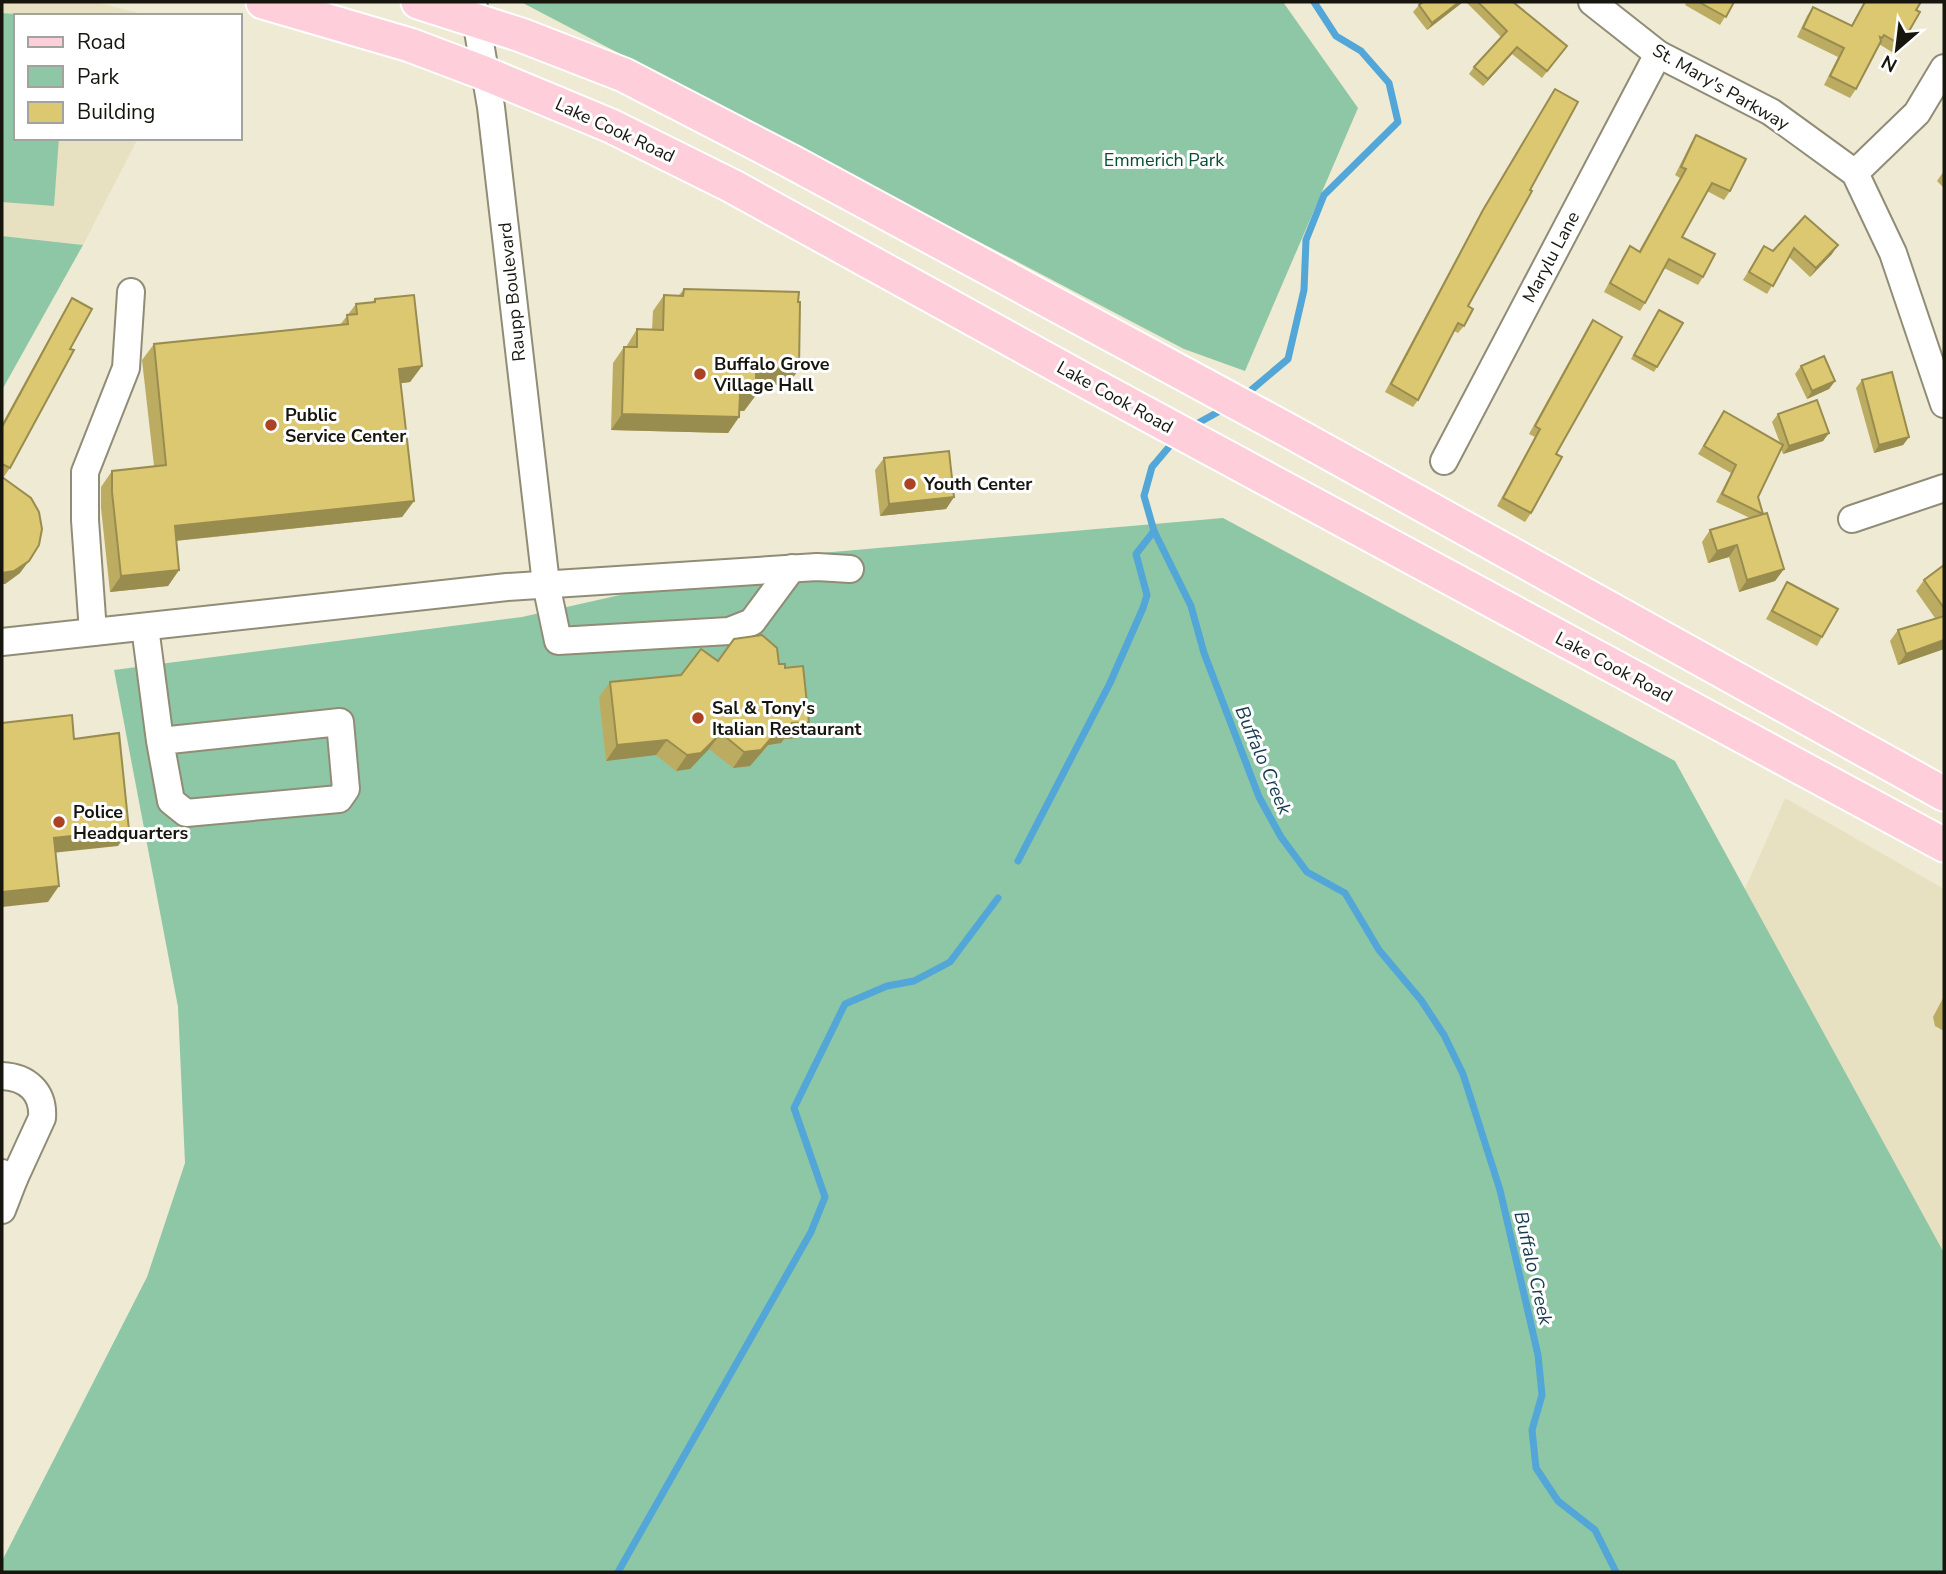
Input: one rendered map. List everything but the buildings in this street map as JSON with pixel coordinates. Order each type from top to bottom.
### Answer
[{"type":"main road","name":"Lake Cook Road","points":[[263,2],[410,45],[484,72],[611,126],[732,186],[1093,385],[1944,845]]},
{"type":"main road","points":[[418,2],[475,10],[624,75],[792,162],[1293,433],[1944,794]]},
{"type":"street","name":"St. Mary's Parkway","points":[[1592,2],[1658,54],[1771,112],[1855,173],[1893,253],[1944,404]]},
{"type":"street","name":"Raupp Boulevard","points":[[475,10],[491,107],[546,584],[558,641],[729,631],[752,622],[792,568]]},
{"type":"street","name":"Marylu Lane","points":[[1444,461],[1658,54]]},
{"type":"street","points":[[1855,173],[1917,113],[1944,68]]},
{"type":"street","points":[[93,632],[85,520],[85,472],[127,368],[131,292]]},
{"type":"street","points":[[1852,519],[1944,488]]},
{"type":"street","points":[[2,642],[546,584],[792,568],[850,569]]},
{"type":"street","points":[[145,627],[160,741],[171,801],[186,813],[339,799],[346,789],[340,722],[160,741]]},
{"type":"street","points":[[2,1076],[21,1079],[30,1085],[38,1093],[43,1108],[42,1118],[8,1176],[2,1210]]},
{"type":"shaded area","points":[[2,2],[95,2],[142,14],[14,14],[14,140],[137,140],[83,245],[2,236]]},
{"type":"shaded area","points":[[1785,798],[1944,889],[1944,1257],[1745,889]]},
{"type":"green space","name":"Emmerich Park","points":[[521,2],[1283,2],[1358,108],[1245,371],[1184,349]]},
{"type":"green space","points":[[2,13],[14,14],[14,140],[59,140],[54,206],[2,202]]},
{"type":"green space","points":[[2,236],[83,245],[2,390]]},
{"type":"green space","points":[[1223,518],[1675,761],[1944,1253],[1944,1572],[2,1572],[2,1561],[147,1277],[185,1163],[178,1007],[114,670],[522,617],[798,555]]},
{"type":"waterway","name":"Buffalo Creek","points":[[1243,397],[1288,359],[1304,290],[1306,240],[1324,195],[1398,122],[1389,83],[1361,51],[1336,36],[1314,2]]},
{"type":"waterway","name":"Buffalo Creek","points":[[1191,427],[1227,407]]},
{"type":"waterway","name":"Buffalo Creek","points":[[1174,441],[1152,467],[1144,496],[1154,531],[1191,606],[1204,653],[1259,797],[1281,837],[1307,872],[1345,893],[1379,950],[1421,1000],[1444,1035],[1463,1074],[1500,1190],[1538,1355],[1542,1395],[1532,1430],[1536,1468],[1558,1501],[1595,1530],[1616,1572]]},
{"type":"waterway","points":[[1018,861],[1110,683],[1143,608],[1147,595],[1136,554],[1154,531]]},
{"type":"waterway","points":[[618,1572],[811,1232],[825,1197],[794,1108],[845,1004],[887,986],[914,981],[950,962],[998,898]]},
{"type":"place","name":"Buffalo Grove Village Hall","points":[[700,374]]},
{"type":"place","name":"Public Service Center","points":[[271,425]]},
{"type":"place","name":"Youth Center","points":[[910,484]]},
{"type":"place","name":"Sal & Tony's Italian Restaurant","points":[[698,718]]},
{"type":"place","name":"Police Headquarters","points":[[59,822]]}]
